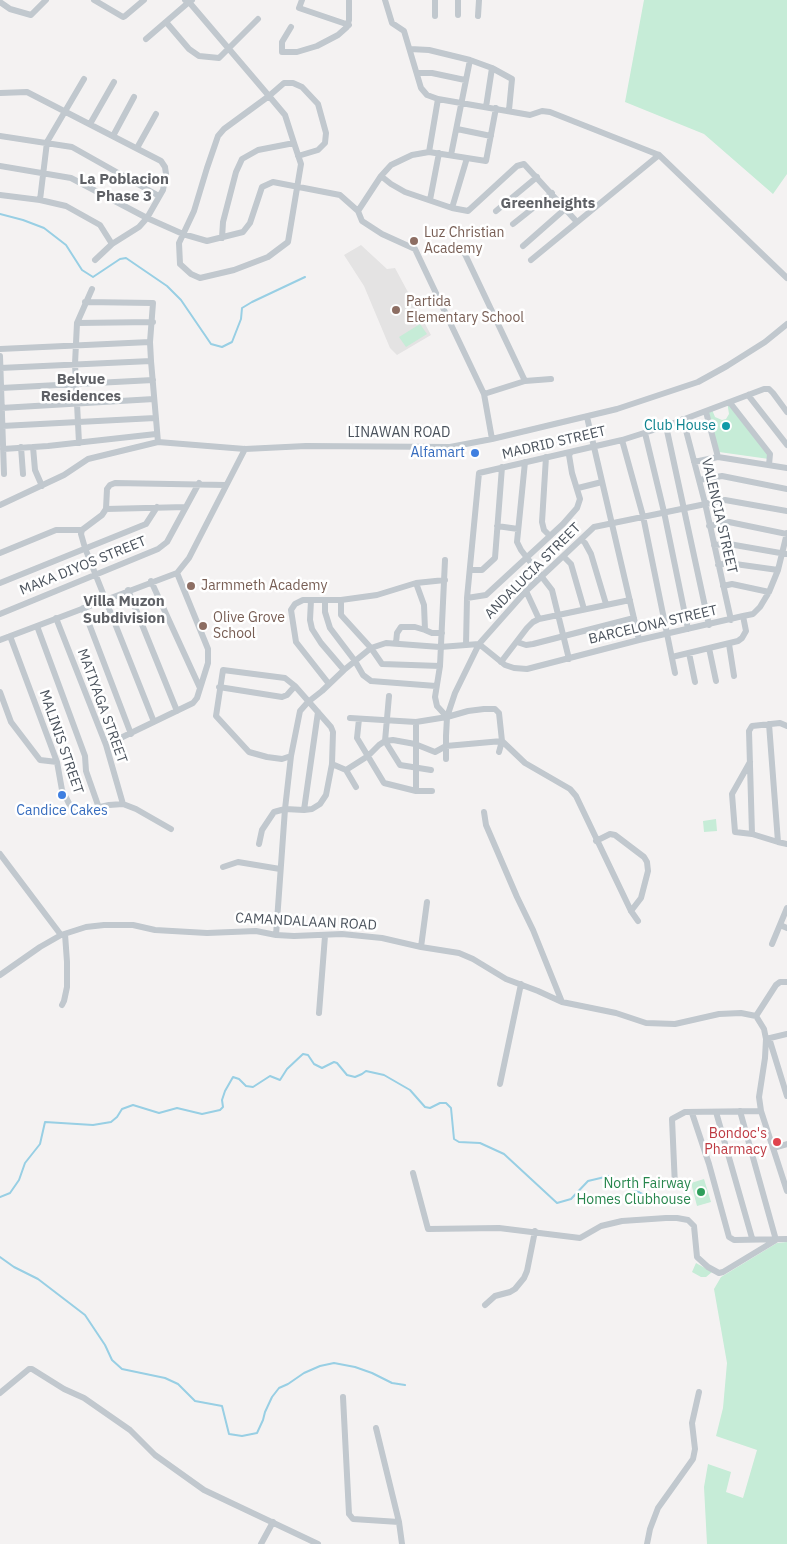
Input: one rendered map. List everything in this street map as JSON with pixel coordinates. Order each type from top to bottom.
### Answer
[{"type":"street","points":[[0,2],[10,9],[31,15],[46,0]]},
{"type":"street","points":[[94,0],[123,17],[144,0]]},
{"type":"street","points":[[302,0],[300,8],[348,25]]},
{"type":"street","points":[[290,27],[282,42],[281,50],[283,53],[297,52],[317,46],[338,35],[348,25],[350,0]]},
{"type":"street","points":[[386,0],[392,23],[403,29],[418,73],[421,88],[426,95],[438,99],[530,115],[542,111],[550,112],[659,155],[787,278]]},
{"type":"street","points":[[435,0],[435,16]]},
{"type":"street","points":[[458,0],[458,15]]},
{"type":"street","points":[[478,16],[479,0]]},
{"type":"street","points":[[146,39],[189,1],[229,49],[269,96],[285,115],[300,164],[298,188],[288,242],[268,257],[234,270],[200,278],[191,274],[180,264],[179,243],[194,211],[218,136],[224,129],[269,96],[284,83],[293,82],[302,87],[318,104],[326,133],[325,143],[318,150],[298,156]]},
{"type":"street","points":[[166,22],[189,49],[200,56],[218,58],[258,19]]},
{"type":"street","points":[[410,49],[429,50],[470,60],[492,68],[512,80],[509,110]]},
{"type":"street","points":[[451,155],[470,60]]},
{"type":"street","points":[[486,107],[492,68]]},
{"type":"street","points":[[418,73],[432,73],[465,80]]},
{"type":"street","points":[[40,200],[47,142],[84,79]]},
{"type":"street","points":[[90,124],[114,82]]},
{"type":"street","points":[[0,93],[27,92],[162,161],[166,174],[163,190],[147,218],[140,227],[112,244],[95,260]]},
{"type":"street","points":[[113,136],[134,97]]},
{"type":"street","points":[[429,152],[438,99]]},
{"type":"street","points":[[358,211],[391,165],[412,155],[429,152],[486,161],[496,108]]},
{"type":"street","points":[[137,148],[156,114]]},
{"type":"street","points":[[457,129],[491,136]]},
{"type":"street","points":[[0,136],[72,147],[159,196]]},
{"type":"street","points":[[222,238],[225,214],[236,172],[242,159],[258,150],[294,143]]},
{"type":"street","points":[[430,200],[439,153]]},
{"type":"street","points":[[531,260],[659,155]]},
{"type":"street","points":[[452,208],[467,158]]},
{"type":"street","points":[[382,176],[405,192],[452,208],[468,211],[520,164],[524,164],[577,222]]},
{"type":"street","points":[[0,166],[70,178],[147,218],[183,234],[207,241],[243,232],[250,223],[262,187],[273,182],[340,195],[358,211],[362,221],[382,234],[415,249],[484,394],[492,440]]},
{"type":"street","points":[[496,211],[537,177]]},
{"type":"street","points":[[512,224],[552,193]]},
{"type":"street","points":[[0,195],[40,200],[66,206],[100,226],[112,244]]},
{"type":"street","points":[[523,246],[565,209]]},
{"type":"street","points":[[463,250],[525,381]]},
{"type":"street","points":[[79,443],[75,345],[77,323],[92,289]]},
{"type":"street","points":[[86,302],[153,303],[150,342],[158,442]]},
{"type":"street","points":[[77,323],[153,322]]},
{"type":"street","name":"LINAWAN ROAD","points":[[0,505],[64,475],[88,459],[158,442],[245,449],[315,446],[450,447],[492,440],[617,409],[698,382],[765,342],[787,324]]},
{"type":"street","points":[[0,349],[150,342]]},
{"type":"street","points":[[0,356],[4,474]]},
{"type":"street","points":[[0,368],[151,361]]},
{"type":"street","points":[[484,394],[525,381],[551,379]]},
{"type":"street","points":[[1,388],[153,380]]},
{"type":"street","name":"MADRID STREET","points":[[466,645],[467,598],[479,473],[622,440],[706,412],[764,389],[768,390],[787,412]]},
{"type":"street","points":[[748,395],[787,445]]},
{"type":"street","points":[[1,408],[154,398]]},
{"type":"street","points":[[728,403],[731,404],[770,454],[769,465]]},
{"type":"street","points":[[706,412],[718,456]]},
{"type":"street","points":[[587,417],[639,640]]},
{"type":"street","points":[[2,426],[155,418]]},
{"type":"street","name":"VALENCIA STREET","points":[[683,419],[705,503],[731,620]]},
{"type":"street","points":[[666,426],[682,508],[709,625]]},
{"type":"street","points":[[645,433],[664,512],[688,629]]},
{"type":"street","points":[[3,449],[156,434]]},
{"type":"street","points":[[622,440],[643,516],[675,673]]},
{"type":"street","points":[[33,447],[35,470],[42,486]]},
{"type":"street","points":[[21,448],[23,474]]},
{"type":"street","points":[[0,640],[151,581],[177,573],[189,558],[245,449]]},
{"type":"street","points":[[467,598],[486,595],[550,536],[577,508],[580,499],[572,473],[569,455],[571,452]]},
{"type":"street","points":[[694,462],[718,456],[787,468]]},
{"type":"street","points":[[546,457],[542,522],[544,530],[550,536]]},
{"type":"street","points":[[524,462],[517,542],[526,558],[552,590],[569,658]]},
{"type":"street","points":[[470,570],[482,570],[495,558],[502,467]]},
{"type":"street","points":[[699,480],[722,476],[787,489]]},
{"type":"street","points":[[578,488],[602,482]]},
{"type":"street","points":[[0,553],[56,530],[82,530],[102,515],[106,509],[107,489],[110,484],[226,485]]},
{"type":"street","name":"MAKA DIYOS STREET","points":[[0,614],[158,549],[167,542],[199,484]]},
{"type":"street","name":"ANDALUCIA STREET","points":[[446,759],[448,717],[456,693],[480,644],[526,591],[594,527],[725,500],[787,511]]},
{"type":"street","points":[[0,583],[146,524],[157,507]]},
{"type":"street","points":[[106,509],[186,507]]},
{"type":"street","points":[[709,526],[728,522],[787,534]]},
{"type":"street","points":[[497,526],[518,529]]},
{"type":"street","points":[[82,530],[81,534],[85,548],[154,722]]},
{"type":"street","name":"BARCELONA STREET","points":[[480,644],[501,662],[514,668],[527,669],[639,640],[753,614],[760,607],[768,592],[785,554],[787,534]]},
{"type":"street","points":[[581,539],[586,543],[591,554],[606,604]]},
{"type":"street","points":[[714,546],[729,544],[785,554]]},
{"type":"street","points":[[563,556],[571,564],[584,609]]},
{"type":"street","points":[[445,560],[446,580],[440,666],[434,697],[437,706],[448,717]]},
{"type":"street","points":[[718,565],[728,563],[778,570]]},
{"type":"street","points":[[106,745],[193,703],[197,698],[208,662],[208,649],[177,573]]},
{"type":"street","points":[[329,684],[296,642],[291,610],[296,604],[303,600],[341,600],[376,595],[416,582],[446,580]]},
{"type":"street","points":[[151,581],[200,688]]},
{"type":"street","points":[[416,582],[424,605],[425,630]]},
{"type":"street","points":[[723,586],[732,584],[768,592]]},
{"type":"street","points":[[128,590],[177,711]]},
{"type":"street","points":[[526,591],[539,619]]},
{"type":"street","points":[[311,600],[310,620],[312,629],[321,643],[344,670]]},
{"type":"street","points":[[325,600],[325,612],[330,628],[356,661],[363,675],[371,681],[436,686]]},
{"type":"street","points":[[341,600],[341,615],[371,648],[382,664],[440,666]]},
{"type":"street","points":[[501,662],[533,622],[539,619],[630,600]]},
{"type":"street","points":[[83,608],[131,734]]},
{"type":"street","points":[[672,657],[738,641],[746,631],[743,616]]},
{"type":"street","name":"MATIYAGA STREET","points":[[56,618],[106,745],[122,804]]},
{"type":"street","points":[[517,642],[526,645],[563,638],[634,618]]},
{"type":"street","points":[[37,626],[85,756],[86,771],[99,808]]},
{"type":"street","points":[[396,643],[397,633],[401,627],[442,633]]},
{"type":"street","name":"MALINIS STREET","points":[[10,636],[58,762],[62,790],[74,813],[122,804]]},
{"type":"street","points":[[276,935],[285,809],[291,756],[300,711],[371,648],[386,643],[440,647],[480,644]]},
{"type":"street","points":[[729,644],[734,676]]},
{"type":"street","points":[[709,648],[716,681]]},
{"type":"street","points":[[689,653],[695,682]]},
{"type":"street","points":[[259,844],[262,830],[274,812],[285,809],[304,810],[312,808],[320,804],[326,795],[332,764],[333,732],[331,727],[295,686],[285,678],[223,670],[216,716],[249,752],[282,759],[291,756]]},
{"type":"street","points":[[219,687],[287,696],[295,686]]},
{"type":"street","points":[[0,692],[11,722],[40,760],[58,762]]},
{"type":"street","points":[[389,696],[385,741],[400,765],[431,770]]},
{"type":"street","points":[[350,718],[416,722],[448,717],[468,710],[495,709],[499,713],[502,741],[499,752]]},
{"type":"street","points":[[304,810],[318,712]]},
{"type":"street","points":[[359,719],[357,738],[384,783],[416,791],[432,791]]},
{"type":"street","points":[[416,722],[416,791]]},
{"type":"street","points":[[752,834],[748,731],[752,726],[780,723],[787,726]]},
{"type":"street","points":[[769,724],[778,842]]},
{"type":"street","points":[[346,770],[368,756],[385,741],[393,740],[415,744],[435,752],[446,746],[502,741],[526,763],[570,789],[576,796],[596,841],[631,911],[638,921]]},
{"type":"street","points":[[750,762],[732,794],[735,832],[752,834],[787,844]]},
{"type":"street","points":[[332,764],[346,770],[356,787]]},
{"type":"street","points":[[122,804],[136,809],[171,830]]},
{"type":"street","points":[[484,812],[486,825],[533,930],[562,1002]]},
{"type":"street","points":[[596,841],[610,834],[615,835],[644,857],[647,862],[648,871],[641,898],[631,911]]},
{"type":"street","points":[[0,854],[63,935],[67,962],[66,987],[62,1004]]},
{"type":"street","points":[[224,867],[238,862],[280,869]]},
{"type":"street","points":[[421,948],[427,902]]},
{"type":"street","points":[[772,944],[787,908]]},
{"type":"street","name":"CAMANDALAAN ROAD","points":[[0,974],[40,947],[63,935],[86,927],[133,925],[155,930],[206,933],[256,931],[276,935],[325,936],[342,934],[382,938],[421,948],[459,953],[473,959],[506,979],[562,1002],[646,1023],[675,1024],[719,1014],[756,1016]]},
{"type":"street","points":[[780,925],[787,928]]},
{"type":"street","points":[[319,1012],[325,936]]},
{"type":"street","points":[[787,982],[780,982],[776,985],[756,1016],[768,1039],[787,1096]]},
{"type":"street","points":[[500,1084],[521,984]]},
{"type":"street","points":[[768,1039],[787,1034]]},
{"type":"street","points":[[768,1039],[760,1097],[762,1111],[787,1191]]},
{"type":"street","points":[[740,1111],[776,1240]]},
{"type":"street","points":[[675,1186],[672,1119],[685,1112],[762,1111]]},
{"type":"street","points":[[716,1112],[752,1238]]},
{"type":"street","points":[[692,1113],[709,1164],[729,1237],[734,1240],[752,1238],[787,1239]]},
{"type":"street","points":[[774,1148],[787,1144]]},
{"type":"street","points":[[413,1173],[428,1229],[499,1228],[580,1238],[601,1226],[622,1222],[666,1218],[688,1220],[694,1226],[697,1257],[708,1267],[720,1273],[776,1240]]},
{"type":"street","points":[[485,1305],[494,1296],[515,1289],[524,1278],[535,1231]]},
{"type":"street","points":[[0,1393],[29,1369],[32,1369],[64,1389],[84,1398],[130,1430],[155,1455],[204,1490],[318,1544]]},
{"type":"street","points":[[647,1544],[650,1529],[658,1508],[693,1459],[695,1449],[692,1423],[698,1392]]},
{"type":"street","points":[[343,1397],[349,1514],[353,1519],[399,1522]]},
{"type":"street","points":[[376,1428],[399,1522],[402,1544]]},
{"type":"street","points":[[261,1544],[273,1522]]},
{"type":"shaded area","name":"Partida Elementary School","points":[[361,245],[387,269],[395,268],[431,335],[397,355],[390,348],[364,286],[344,255]]},
{"type":"green space","points":[[644,0],[787,0],[787,174],[773,194],[704,134],[625,102]]},
{"type":"green space","points":[[420,324],[427,334],[406,347],[399,337]]},
{"type":"green space","points":[[727,401],[766,451],[769,459],[719,452],[707,409],[711,407],[715,417],[722,420],[726,419],[729,414]]},
{"type":"green space","points":[[716,819],[717,831],[704,832],[703,821]]},
{"type":"green space","name":"North Fairway Homes Clubhouse","points":[[704,1179],[711,1202],[697,1206],[691,1183]]},
{"type":"green space","points":[[787,1242],[787,1544],[707,1544],[704,1487],[708,1464],[731,1472],[726,1492],[743,1498],[757,1450],[716,1436],[723,1408],[727,1363],[714,1289],[721,1277],[777,1243]]},
{"type":"green space","points":[[696,1263],[712,1272],[706,1277],[701,1277],[692,1272]]},
{"type":"waterway","points":[[0,214],[44,228],[66,245],[82,270],[93,277],[120,259],[126,258],[167,286],[181,300],[211,344],[222,347],[232,342],[241,319],[242,308],[305,277]]},
{"type":"waterway","points":[[0,1197],[10,1193],[19,1180],[25,1163],[40,1144],[45,1122],[93,1125],[111,1122],[122,1109],[133,1105],[159,1113],[177,1108],[202,1114],[220,1110],[223,1107],[222,1100],[225,1091],[233,1077],[239,1079],[246,1086],[253,1087],[270,1076],[280,1080],[287,1069],[303,1054],[308,1055],[314,1064],[322,1068],[334,1062],[337,1063],[347,1075],[355,1077],[366,1071],[384,1075],[410,1090],[425,1107],[430,1108],[440,1103],[446,1103],[451,1108],[454,1139],[459,1142],[480,1143],[504,1154],[557,1203],[571,1199],[588,1181],[609,1176],[657,1202]]},
{"type":"waterway","points":[[0,1257],[14,1267],[38,1279],[85,1315],[105,1345],[112,1360],[122,1369],[165,1378],[178,1384],[195,1401],[222,1406],[229,1434],[242,1436],[257,1433],[272,1397],[279,1388],[320,1366],[334,1363],[355,1367],[392,1383],[405,1385]]},
{"type":"place","name":"Luz Christian Academy","points":[[414,241]]},
{"type":"place","name":"Partida Elementary School","points":[[396,310]]},
{"type":"place","name":"Club House","points":[[726,426]]},
{"type":"place","name":"Alfamart","points":[[475,453]]},
{"type":"place","name":"Jarmmeth Academy","points":[[191,586]]},
{"type":"place","name":"Olive Grove School","points":[[203,626]]},
{"type":"place","name":"Candice Cakes","points":[[62,795]]},
{"type":"place","name":"Bondoc's Pharmacy","points":[[777,1142]]},
{"type":"place","name":"North Fairway Homes Clubhouse","points":[[701,1192]]},
{"type":"district","name":"La Poblacion Phase 3","points":[[124,188]]},
{"type":"district","name":"Greenheights","points":[[548,204]]},
{"type":"district","name":"Belvue Residences","points":[[81,388]]},
{"type":"district","name":"Villa Muzon Subdivision","points":[[124,610]]}]
